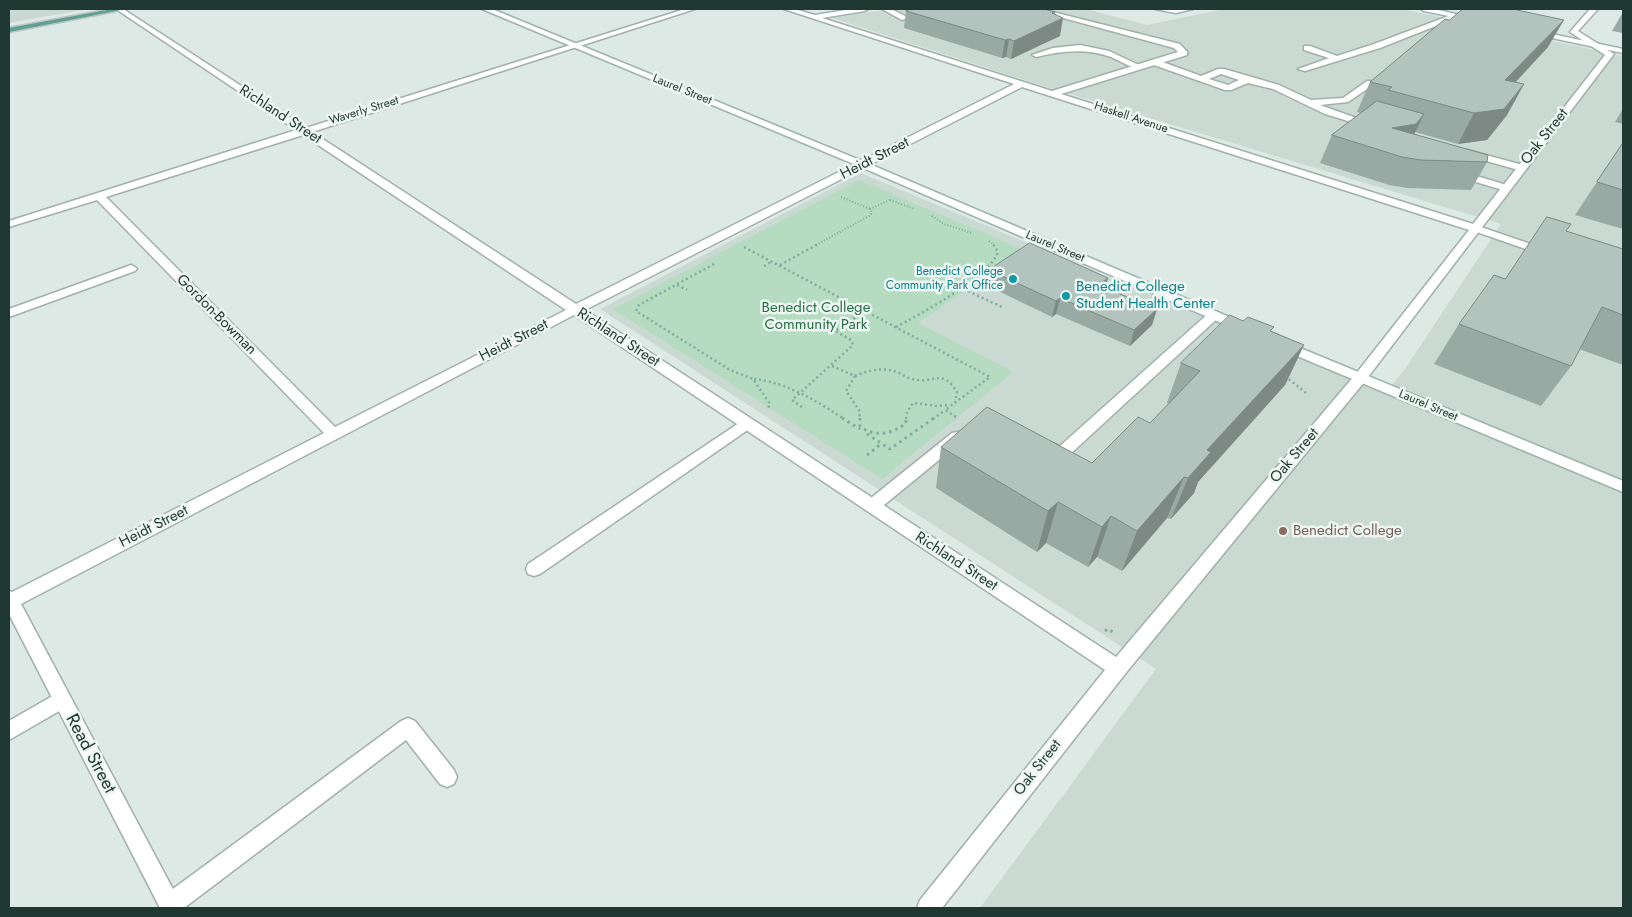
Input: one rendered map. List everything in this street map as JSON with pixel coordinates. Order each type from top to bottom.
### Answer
[{"type":"main road","points":[[9,30],[121,9]]},
{"type":"street","name":"Richland Street","points":[[121,9],[1118,668]]},
{"type":"street","name":"Laurel Street","points":[[486,9],[864,165],[1258,334]]},
{"type":"street","name":"Waverly Street","points":[[9,224],[692,9]]},
{"type":"street","name":"Haskell Avenue","points":[[787,9],[1021,84],[1477,225],[1559,254]]},
{"type":"street","points":[[815,17],[866,9]]},
{"type":"street","points":[[886,9],[905,18]]},
{"type":"street","points":[[1034,9],[1177,46],[1184,53],[1054,93]]},
{"type":"street","points":[[1159,9],[1176,11],[1189,9]]},
{"type":"street","points":[[1424,9],[1484,22]]},
{"type":"street","name":"Oak Street","points":[[928,908],[1118,668],[1360,378],[1610,54],[1574,32],[1594,9]]},
{"type":"street","points":[[1302,69],[1377,46],[1457,16]]},
{"type":"street","points":[[1530,31],[1623,51]]},
{"type":"street","points":[[1036,55],[1072,48],[1087,49],[1105,53],[1139,67]]},
{"type":"street","points":[[1307,48],[1336,58]]},
{"type":"street","points":[[1154,62],[1228,88],[1247,80]]},
{"type":"street","points":[[1201,80],[1221,71],[1247,80],[1276,86],[1328,112],[1385,129]]},
{"type":"street","points":[[1309,103],[1345,100],[1370,83]]},
{"type":"street","name":"Heidt Street","points":[[9,600],[1021,84]]},
{"type":"street","points":[[1456,150],[1522,168]]},
{"type":"street","points":[[1452,172],[1506,188]]},
{"type":"street","name":"Gordon-Bowman","points":[[99,196],[333,434]]},
{"type":"street","points":[[9,313],[131,269]]},
{"type":"street","points":[[1037,440],[1062,453],[1214,315]]},
{"type":"street","name":"Laurel Street","points":[[1276,342],[1623,487]]},
{"type":"street","points":[[534,569],[747,424]]},
{"type":"street","points":[[872,506],[964,425]]},
{"type":"street","name":"Read Street","points":[[9,600],[171,907]]},
{"type":"street","points":[[9,731],[61,700]]},
{"type":"street","points":[[171,907],[408,728],[447,777]]},
{"type":"path","points":[[838,197],[870,210]]},
{"type":"path","points":[[870,210],[896,197]]},
{"type":"path","points":[[890,200],[917,209]]},
{"type":"path","points":[[780,266],[870,216],[872,213],[870,210]]},
{"type":"path","points":[[928,213],[944,224],[973,234]]},
{"type":"path","points":[[896,327],[931,308],[985,270],[996,258],[998,252],[996,247],[982,237]]},
{"type":"path","points":[[736,252],[752,242]]},
{"type":"path","points":[[719,261],[639,305],[636,308],[638,314],[730,370],[753,380],[770,381],[800,394],[864,431],[890,449],[990,377],[740,244]]},
{"type":"path","points":[[764,266],[772,261]]},
{"type":"path","points":[[949,279],[1002,307]]},
{"type":"path","points":[[677,284],[688,290]]},
{"type":"path","points":[[802,407],[792,400],[832,366],[853,345],[851,340],[835,331],[865,310]]},
{"type":"path","points":[[832,366],[855,376]]},
{"type":"path","points":[[882,369],[902,373],[911,379],[938,378],[951,383],[958,392],[955,402],[949,405],[935,407],[918,402],[913,403],[907,412],[906,423],[898,429],[880,433],[864,431],[860,426],[860,412],[847,396],[846,390],[855,376],[868,371],[882,369]]},
{"type":"path","points":[[1284,375],[1306,393]]},
{"type":"path","points":[[753,380],[770,404],[765,412]]},
{"type":"path","points":[[945,410],[964,425]]},
{"type":"path","points":[[867,455],[881,444]]},
{"type":"shaded area","points":[[9,9],[88,9],[9,23]]},
{"type":"shaded area","name":"Benedict College","points":[[890,9],[1086,9],[1147,25],[1224,9],[1402,9],[1623,56],[1623,908],[980,908],[1156,669],[600,309],[861,173],[1385,393],[1405,369],[1501,224],[1040,85],[832,18]]},
{"type":"green space","name":"Benedict College Community Park","points":[[859,180],[1024,250],[918,323],[1013,372],[882,479],[613,309]]},
{"type":"building","points":[[911,9],[1044,9],[1055,12],[1052,13],[1063,18],[1014,41],[906,11]]},
{"type":"building","points":[[1463,9],[1518,9],[1564,20],[1505,80],[1524,84],[1504,109],[1474,113],[1388,90],[1392,87],[1370,82],[1445,19],[1449,20]]},
{"type":"building","points":[[1377,101],[1424,114],[1416,124],[1392,128],[1488,155],[1487,162],[1421,160],[1402,157],[1332,135]]},
{"type":"building","points":[[1623,143],[1623,190],[1597,182]]},
{"type":"building","points":[[1547,217],[1571,224],[1566,231],[1623,249],[1623,315],[1602,307],[1571,366],[1459,324],[1494,275],[1505,279]]},
{"type":"building","points":[[1030,243],[1108,278],[1098,285],[1157,309],[1134,330],[1060,298],[1056,301],[989,270]]},
{"type":"building","points":[[1230,315],[1243,321],[1248,317],[1274,327],[1270,331],[1304,345],[1207,450],[1211,452],[1188,478],[1184,477],[1137,531],[1111,516],[1102,527],[1058,502],[1048,511],[941,447],[987,407],[1092,463],[1138,417],[1150,423],[1200,371],[1181,363]]},
{"type":"place","name":"Benedict College Community Park Office","points":[[1013,279]]},
{"type":"place","name":"Benedict College Student Health Center","points":[[1066,296]]},
{"type":"place","name":"Benedict College","points":[[1283,531]]}]
